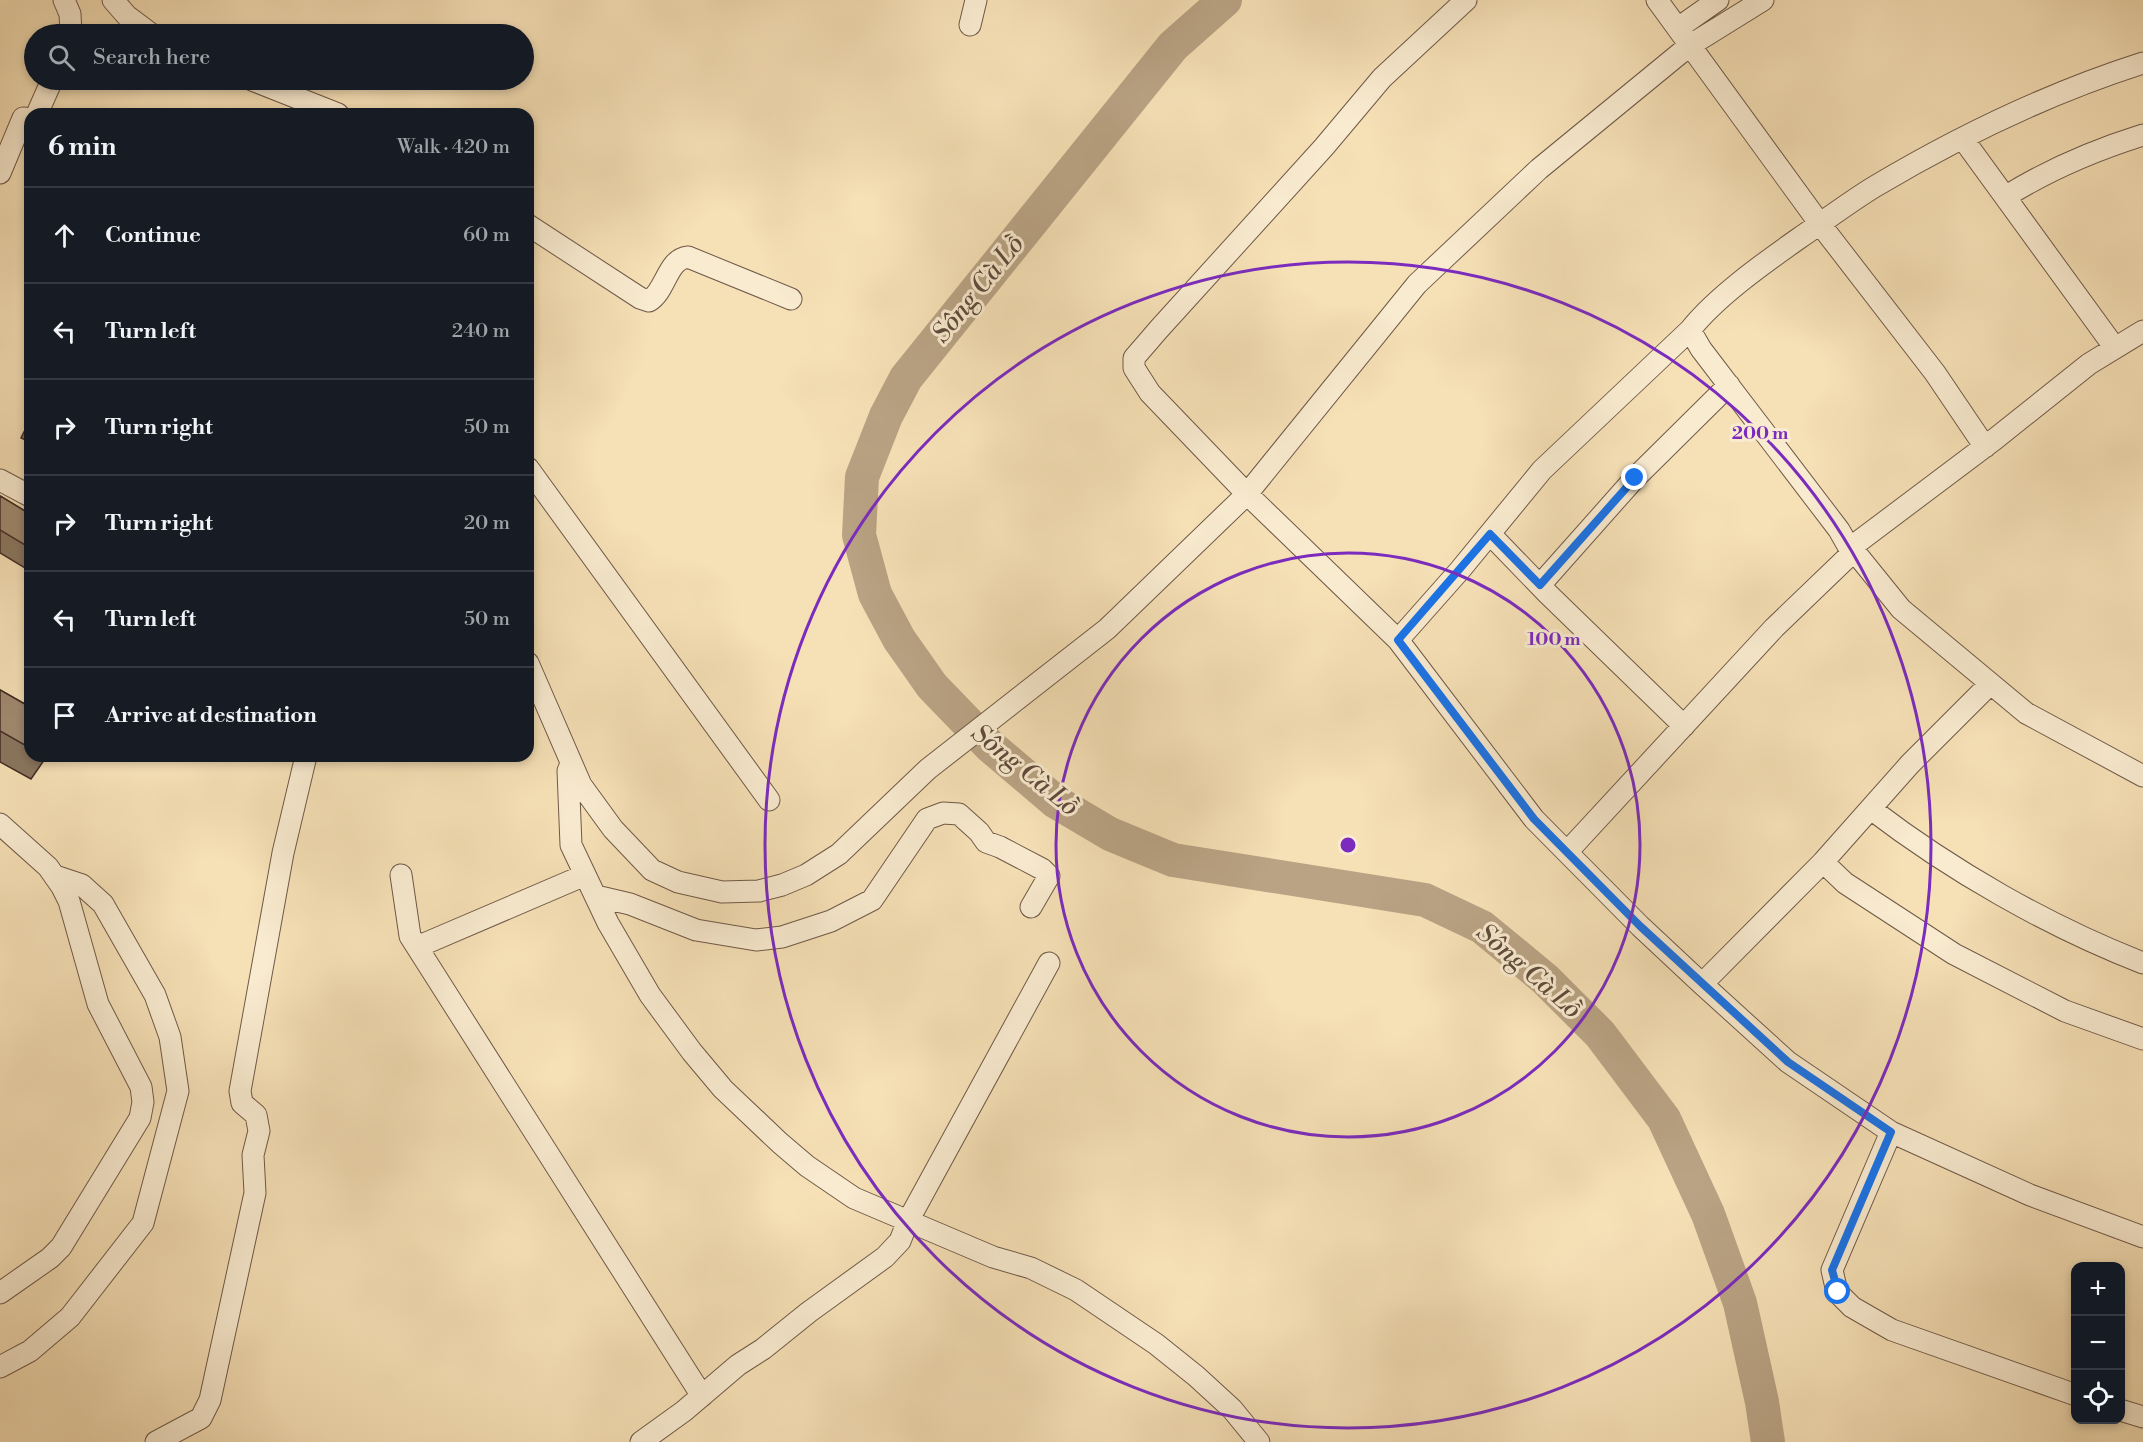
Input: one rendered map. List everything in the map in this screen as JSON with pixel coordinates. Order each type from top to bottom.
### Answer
[{"type":"street","points":[[64,0],[70,24]]},
{"type":"street","points":[[113,0],[138,24]]},
{"type":"street","points":[[970,25],[976,0]]},
{"type":"street","points":[[1466,0],[1382,78],[1324,147],[1159,328],[1134,358],[1134,368],[1150,393],[1247,494],[1398,640],[1534,819],[1640,926],[1788,1062],[1891,1132],[2030,1195],[2143,1237]]},
{"type":"street","points":[[1657,0],[1820,224],[1935,374],[1985,447]]},
{"type":"street","points":[[534,677],[581,785],[613,829],[652,870],[678,882],[722,892],[759,891],[806,875],[839,854],[928,769],[1107,628],[1247,494],[1417,284],[1684,37],[1718,0]]},
{"type":"street","points":[[1684,37],[1763,0]]},
{"type":"street","points":[[1398,640],[1542,470],[1690,330],[1701,316],[1760,267],[1873,188],[2000,119],[2143,63]]},
{"type":"street","points":[[40,108],[48,90]]},
{"type":"street","points":[[277,90],[323,108]]},
{"type":"street","points":[[0,173],[24,118]]},
{"type":"street","points":[[2005,197],[2029,182],[2106,147],[2143,135]]},
{"type":"street","points":[[1963,139],[2115,348]]},
{"type":"street","points":[[534,229],[640,298],[649,301],[657,297],[676,262],[688,257],[791,299]]},
{"type":"street","points":[[1690,330],[1701,349],[1839,530],[1851,550],[1901,609],[2026,712],[2143,776]]},
{"type":"street","points":[[1567,852],[1774,628],[1851,550],[2089,364],[2143,331]]},
{"type":"street","points":[[1540,585],[1635,478],[1729,386]]},
{"type":"street","points":[[534,476],[769,800]]},
{"type":"street","points":[[0,480],[24,493]]},
{"type":"street","points":[[1490,534],[1684,726]]},
{"type":"street","points":[[1702,984],[1823,862],[1910,764],[1990,684]]},
{"type":"street","points":[[156,1442],[201,1418],[210,1400],[255,1193],[252,1155],[259,1131],[256,1115],[242,1103],[240,1091],[283,853],[305,762]]},
{"type":"street","points":[[571,762],[568,771],[571,845],[608,923],[650,995],[723,1089],[807,1166],[854,1198],[993,1257],[1031,1268],[1076,1290],[1156,1344],[1196,1376],[1232,1409],[1259,1442]]},
{"type":"street","points":[[1871,809],[1901,832],[1999,895],[2117,953],[2143,963]]},
{"type":"street","points":[[596,896],[630,904],[696,930],[756,940],[782,937],[831,921],[872,900],[927,819],[943,813],[959,814],[979,832],[986,842],[1042,869],[1049,876],[1031,907]]},
{"type":"street","points":[[0,1293],[50,1258],[61,1247],[140,1118],[143,1102],[141,1087],[98,1004],[69,901],[55,876],[1,825]]},
{"type":"street","points":[[1823,862],[1845,883],[1954,954],[2065,1011],[2143,1039]]},
{"type":"street","points":[[400,875],[410,936],[702,1396]]},
{"type":"street","points":[[417,946],[585,875]]},
{"type":"street","points":[[0,1367],[30,1351],[70,1317],[143,1223],[178,1091],[170,1037],[155,994],[104,904],[82,885],[55,876]]},
{"type":"street","points":[[641,1442],[702,1396],[738,1365],[764,1349],[809,1312],[885,1257],[900,1241],[908,1221],[1049,963]]},
{"type":"street","points":[[1891,1132],[1832,1270],[1838,1292],[1852,1307],[1892,1330],[2071,1393]]},
{"type":"street","points":[[2125,1411],[2143,1417]]},
{"type":"building","points":[[0,496],[24,510],[24,544],[0,530]]},
{"type":"building","points":[[0,690],[24,704],[24,745],[0,731]]},
{"type":"waterway","name":"Sông Cà Lồ","points":[[1225,0],[1173,46],[906,378],[886,416],[862,477],[859,535],[875,594],[899,639],[932,686],[990,746],[1056,802],[1110,834],[1173,860],[1425,900],[1482,927],[1545,979],[1600,1034],[1664,1119],[1708,1214],[1740,1303],[1762,1402],[1768,1442]]},
{"type":"route","points":[[1635,478],[1540,585],[1490,534],[1398,640],[1534,819],[1640,926],[1788,1062],[1891,1132],[1832,1270],[1838,1292]]}]
